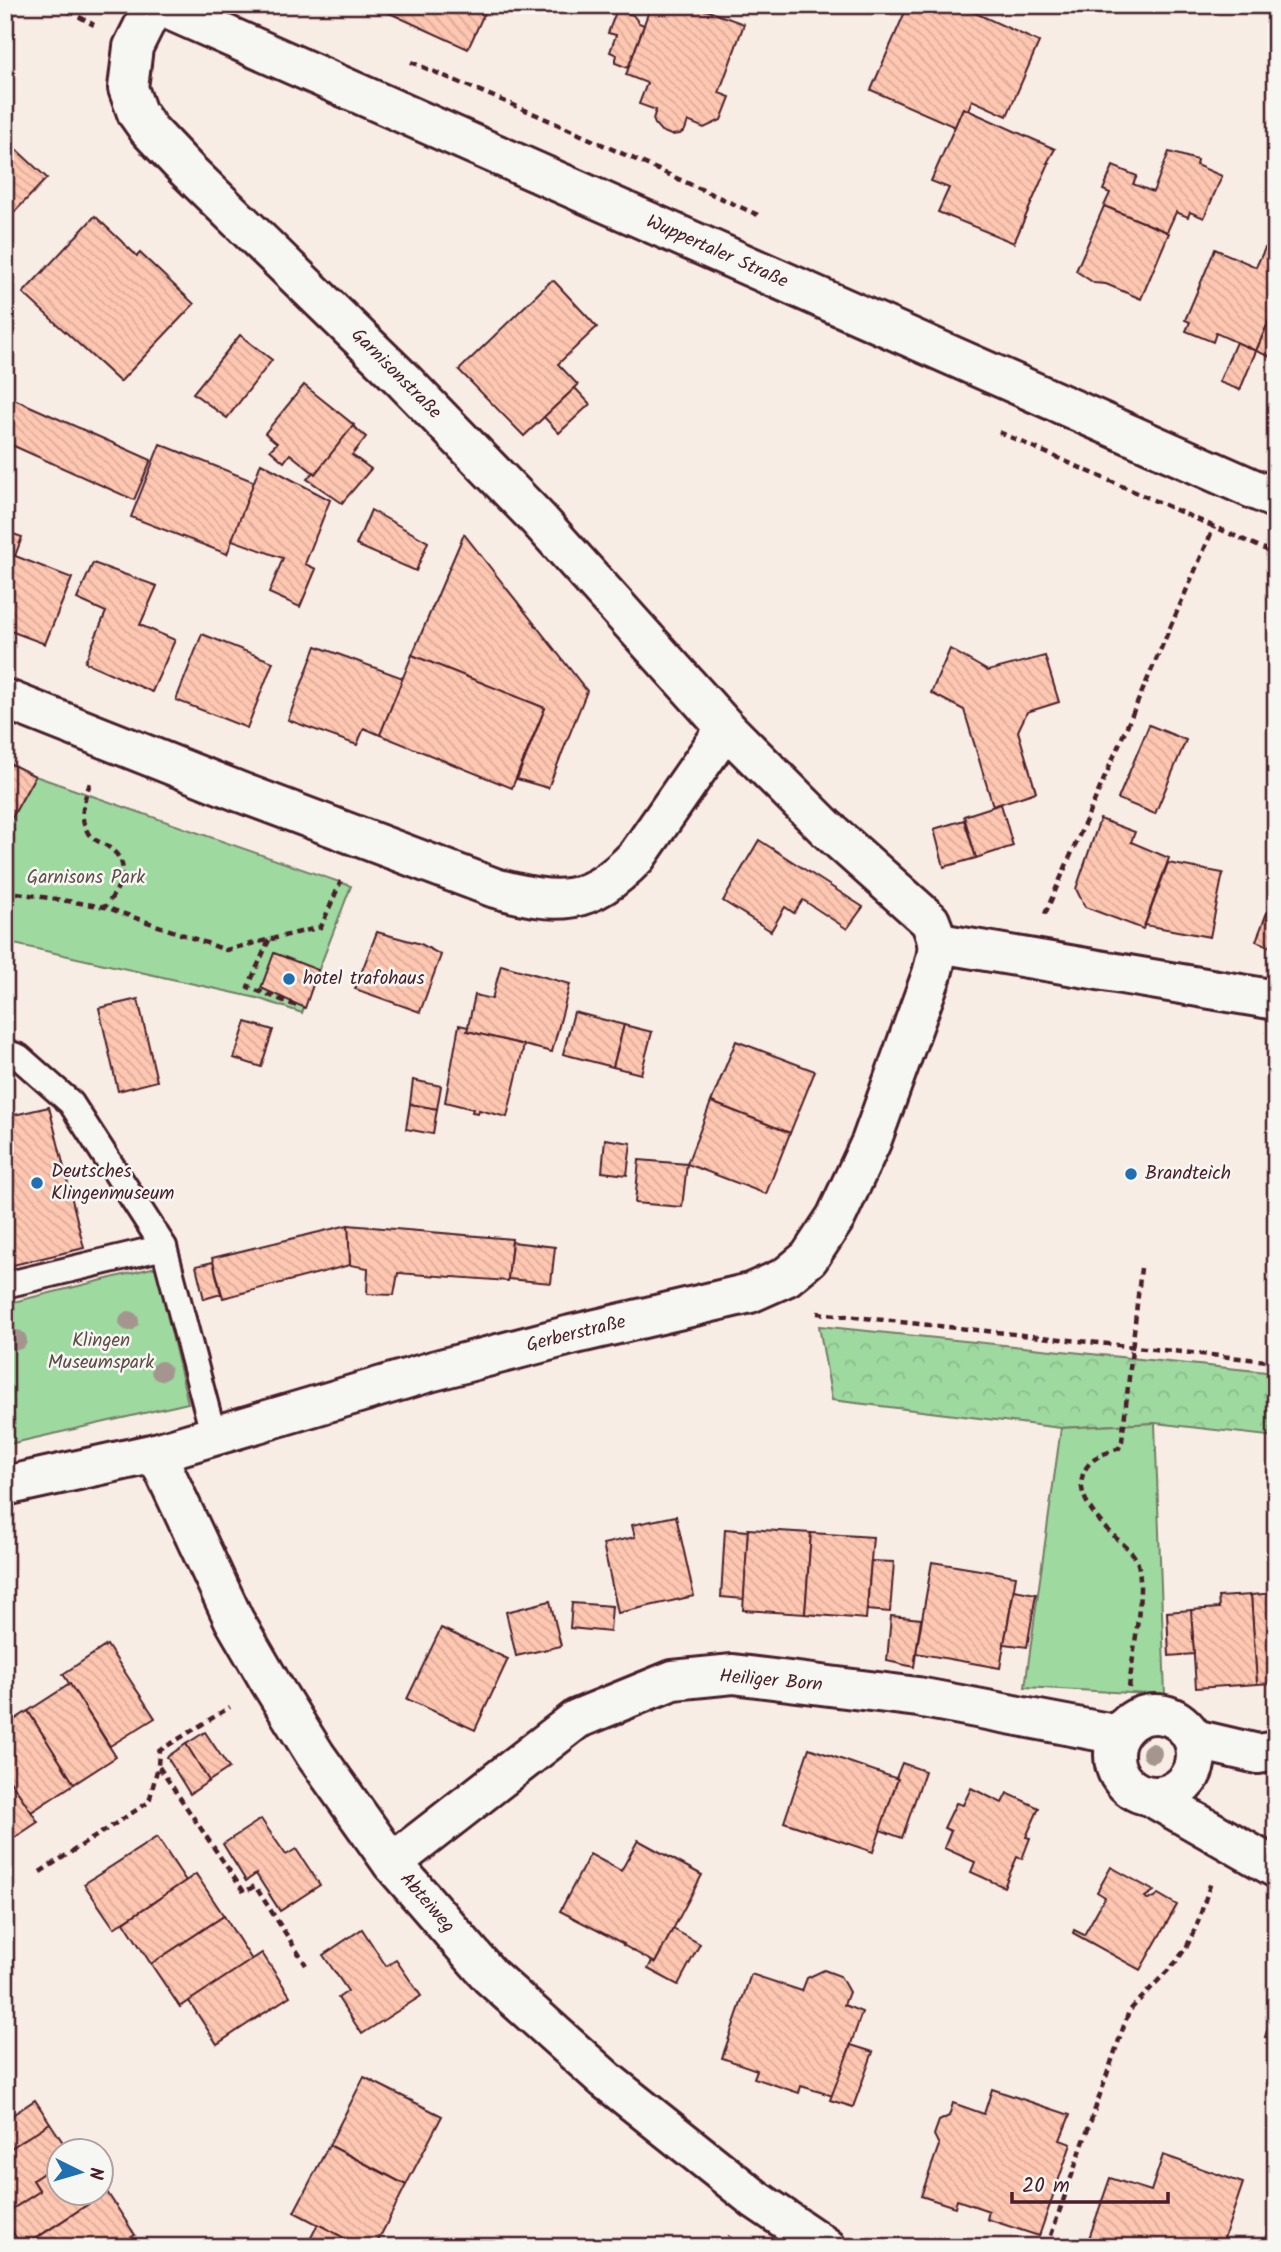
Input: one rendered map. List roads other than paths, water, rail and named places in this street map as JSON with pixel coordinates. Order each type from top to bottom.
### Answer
[{"type":"street","name":"Wuppertaler Straße","points":[[156,5],[1276,499]]},
{"type":"street","name":"Garnisonstraße","points":[[156,5],[133,47],[128,88],[137,113],[149,130],[402,379],[538,519],[726,728],[826,828],[930,921],[939,943]]},
{"type":"street","points":[[5,699],[361,839],[495,888],[536,899],[556,900],[581,895],[603,886],[637,856],[726,728]]},
{"type":"street","points":[[939,943],[1276,1000]]},
{"type":"street","name":"Gerberstraße","points":[[5,1486],[156,1453],[433,1371],[750,1293],[786,1277],[809,1258],[836,1217],[871,1142],[932,974],[939,943]]},
{"type":"street","name":"Abteiweg","points":[[156,1453],[234,1620],[316,1756],[392,1863],[490,1976],[586,2063],[755,2199],[825,2247]]},
{"type":"street","name":"Heiliger Born","points":[[392,1863],[577,1719],[673,1680],[733,1674],[918,1697],[1123,1730],[1138,1717],[1164,1714],[1187,1728],[1194,1739],[1258,1754],[1276,1752]]},
{"type":"street","points":[[1123,1730],[1115,1748],[1114,1761],[1126,1784],[1276,1868]]},
{"type":"street","points":[[1150,1796],[1177,1790],[1187,1780],[1195,1768],[1194,1739]]},
{"type":"lane","points":[[5,1052],[19,1057],[71,1103],[164,1247],[214,1437]]},
{"type":"lane","points":[[5,1285],[164,1247]]},
{"type":"place","name":"hotel trafohaus","points":[[289,979]]},
{"type":"place","name":"Brandteich","points":[[1131,1174]]},
{"type":"place","name":"Deutsches Klingenmuseum","points":[[37,1183]]},
{"type":"park label","name":"Garnisons Park","points":[[86,878]]},
{"type":"park label","name":"Klingen Museumspark","points":[[101,1352]]}]
